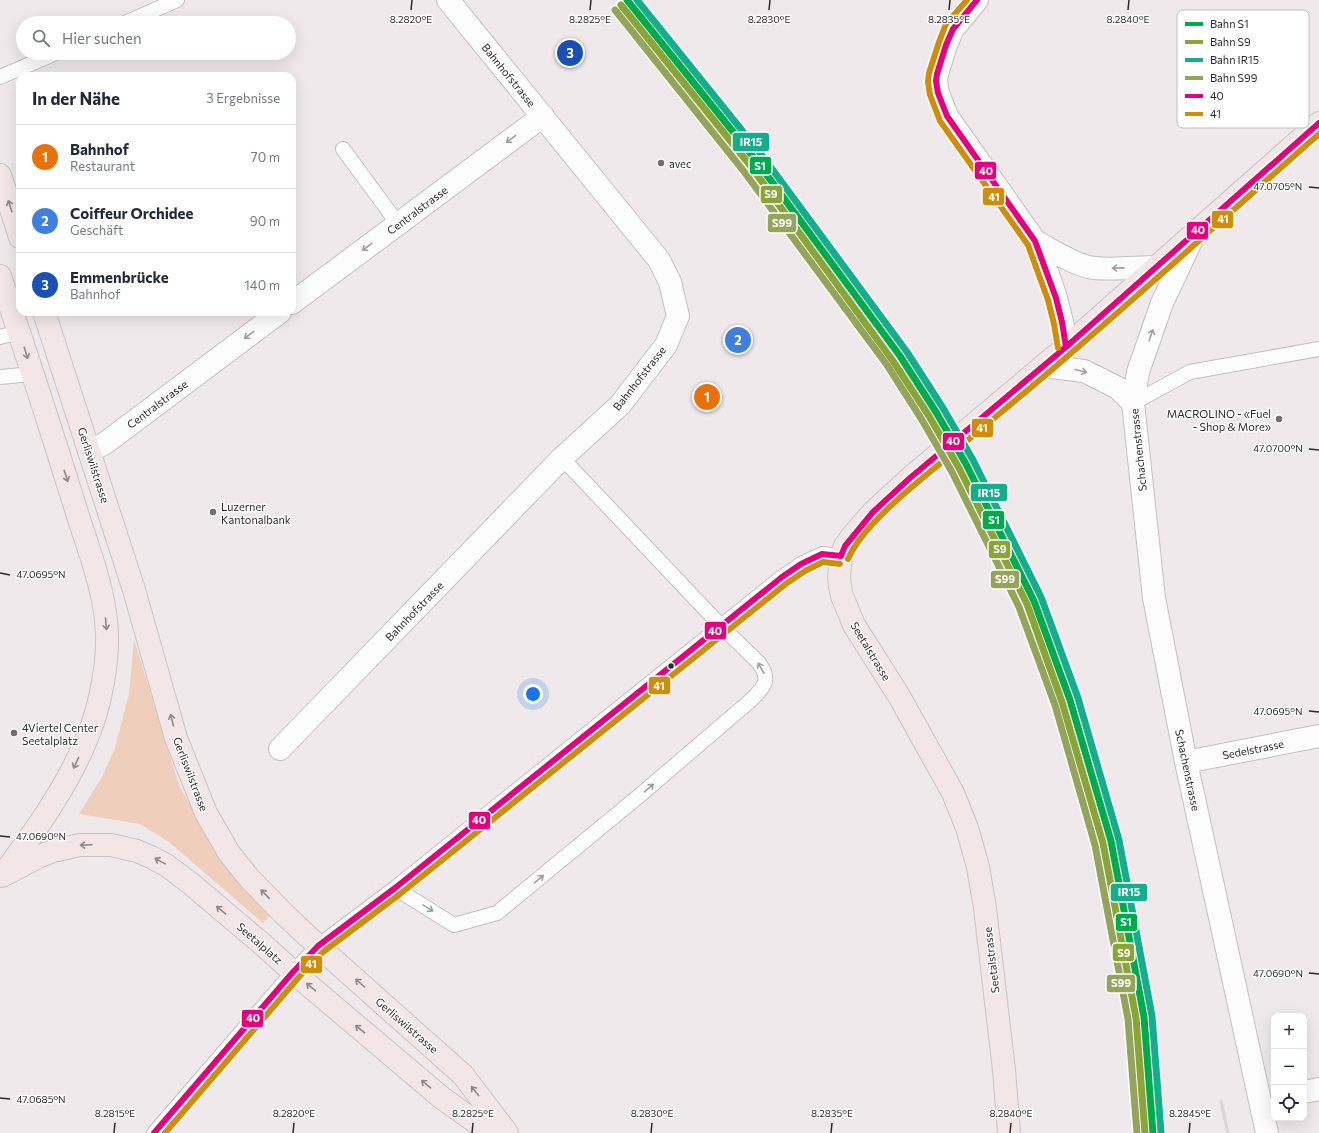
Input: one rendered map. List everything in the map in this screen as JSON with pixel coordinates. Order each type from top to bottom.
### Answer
[{"type":"main road","name":"Seetalstrasse","points":[[1009,1133],[1004,1070],[985,908],[978,867],[967,828],[953,793],[899,696],[854,626],[842,596],[840,586],[839,577],[841,556],[845,546],[853,535],[873,512],[910,478],[1066,347],[1319,123]]},
{"type":"main road","points":[[0,175],[16,225]]},
{"type":"main road","points":[[0,276],[10,334],[32,374],[66,479],[99,586],[106,617],[107,635],[107,656],[90,732],[56,799],[1,877]]},
{"type":"main road","name":"Gerliswilstrasse","points":[[45,316],[134,590],[176,738],[206,813],[229,853],[249,878],[318,946],[462,1075],[507,1133]]},
{"type":"main road","name":"Seetalplatz","points":[[1,877],[40,856],[67,847],[80,845],[111,845],[137,851],[166,865],[190,883],[442,1098],[491,1133]]},
{"type":"street","name":"Bahnhofstrasse","points":[[280,749],[562,458],[620,405],[666,344],[678,316],[670,282],[659,260],[448,0]]},
{"type":"street","points":[[977,0],[953,29],[946,45],[936,81],[938,92],[948,116],[1035,241],[1056,298],[1066,347]]},
{"type":"street","name":"Centralstrasse","points":[[296,300],[542,116]]},
{"type":"street","name":"Schachenstrasse","points":[[1195,233],[1162,303],[1138,372],[1133,402],[1154,598],[1186,762],[1267,1100],[1267,1133]]},
{"type":"street","points":[[1035,241],[1068,259],[1088,267],[1157,267]]},
{"type":"street","name":"Centralstrasse","points":[[89,451],[104,444],[275,316]]},
{"type":"street","name":"Schachenstrasse","points":[[1043,366],[1084,371],[1118,388],[1133,402]]},
{"type":"street","name":"Sedelstrasse","points":[[1186,762],[1319,736]]},
{"type":"street","points":[[1307,1091],[1319,1089]]},
{"type":"lane","points":[[141,16],[176,0]]},
{"type":"lane","points":[[0,77],[40,60]]},
{"type":"lane","points":[[343,149],[398,224]]},
{"type":"lane","points":[[1133,402],[1190,372],[1319,349]]},
{"type":"lane","points":[[0,377],[32,374]]},
{"type":"lane","points":[[395,888],[454,925],[497,913],[639,796],[750,701],[763,688],[765,681],[763,668],[759,663],[721,626],[562,458]]},
{"type":"lane","points":[[154,1133],[293,972],[318,946],[395,888],[782,577],[801,564],[822,554],[841,556]]},
{"type":"shaded area","points":[[134,640],[179,785],[219,858],[269,916],[263,923],[169,842],[140,824],[79,814],[101,779],[115,748],[129,694]]},
{"type":"railway","points":[[1221,1101],[1228,1133]]},
{"type":"rail line","name":"S1","points":[[627,0],[755,159],[900,356],[936,412],[966,464],[1034,601],[1070,700],[1111,841],[1144,1017],[1153,1133]]},
{"type":"rail line","name":"IR15","points":[[637,0],[761,154],[907,352],[943,408],[973,460],[1041,597],[1078,698],[1119,840],[1152,1016],[1161,1132]]},
{"type":"rail line","name":"S9","points":[[621,5],[749,164],[893,361],[929,416],[959,468],[1027,604],[1062,702],[1103,843],[1136,1018],[1145,1133]]},
{"type":"rail line","name":"S99","points":[[615,10],[742,169],[887,365],[922,420],[952,472],[1019,607],[1055,705],[1095,845],[1128,1019],[1137,1133]]},
{"type":"transit line","name":"41","points":[[967,0],[946,24],[929,73],[928,82],[930,95],[940,121],[1028,245],[1048,300],[1058,348]]},
{"type":"transit line","name":"40","points":[[977,0],[953,29],[946,45],[937,74],[936,81],[938,93],[947,116],[1035,241],[1056,298],[1066,347]]},
{"type":"transit line","name":"40","points":[[841,556],[845,546],[873,512],[910,478],[1066,347],[1319,123]]},
{"type":"transit line","name":"41","points":[[848,559],[855,546],[866,532],[892,504],[1040,380],[1319,134]]},
{"type":"transit line","name":"40","points":[[154,1133],[293,972],[318,946],[395,888],[782,577],[801,564],[822,554],[841,556]]},
{"type":"transit line","name":"41","points":[[165,1133],[299,977],[323,952],[400,894],[787,583],[805,571],[823,562],[840,564]]},
{"type":"place","name":"Emmenbrücke","points":[[570,53]]},
{"type":"place","name":"avec","points":[[661,163]]},
{"type":"place","name":"Coiffeur Orchidee","points":[[738,340]]},
{"type":"place","name":"Bahnhof","points":[[707,397]]},
{"type":"place","name":"MACROLINO - «Fuel - Shop & More»","points":[[1279,419]]},
{"type":"place","name":"Luzerner Kantonalbank","points":[[213,512]]},
{"type":"place","name":"4Viertel Center Seetalplatz","points":[[14,733]]}]
